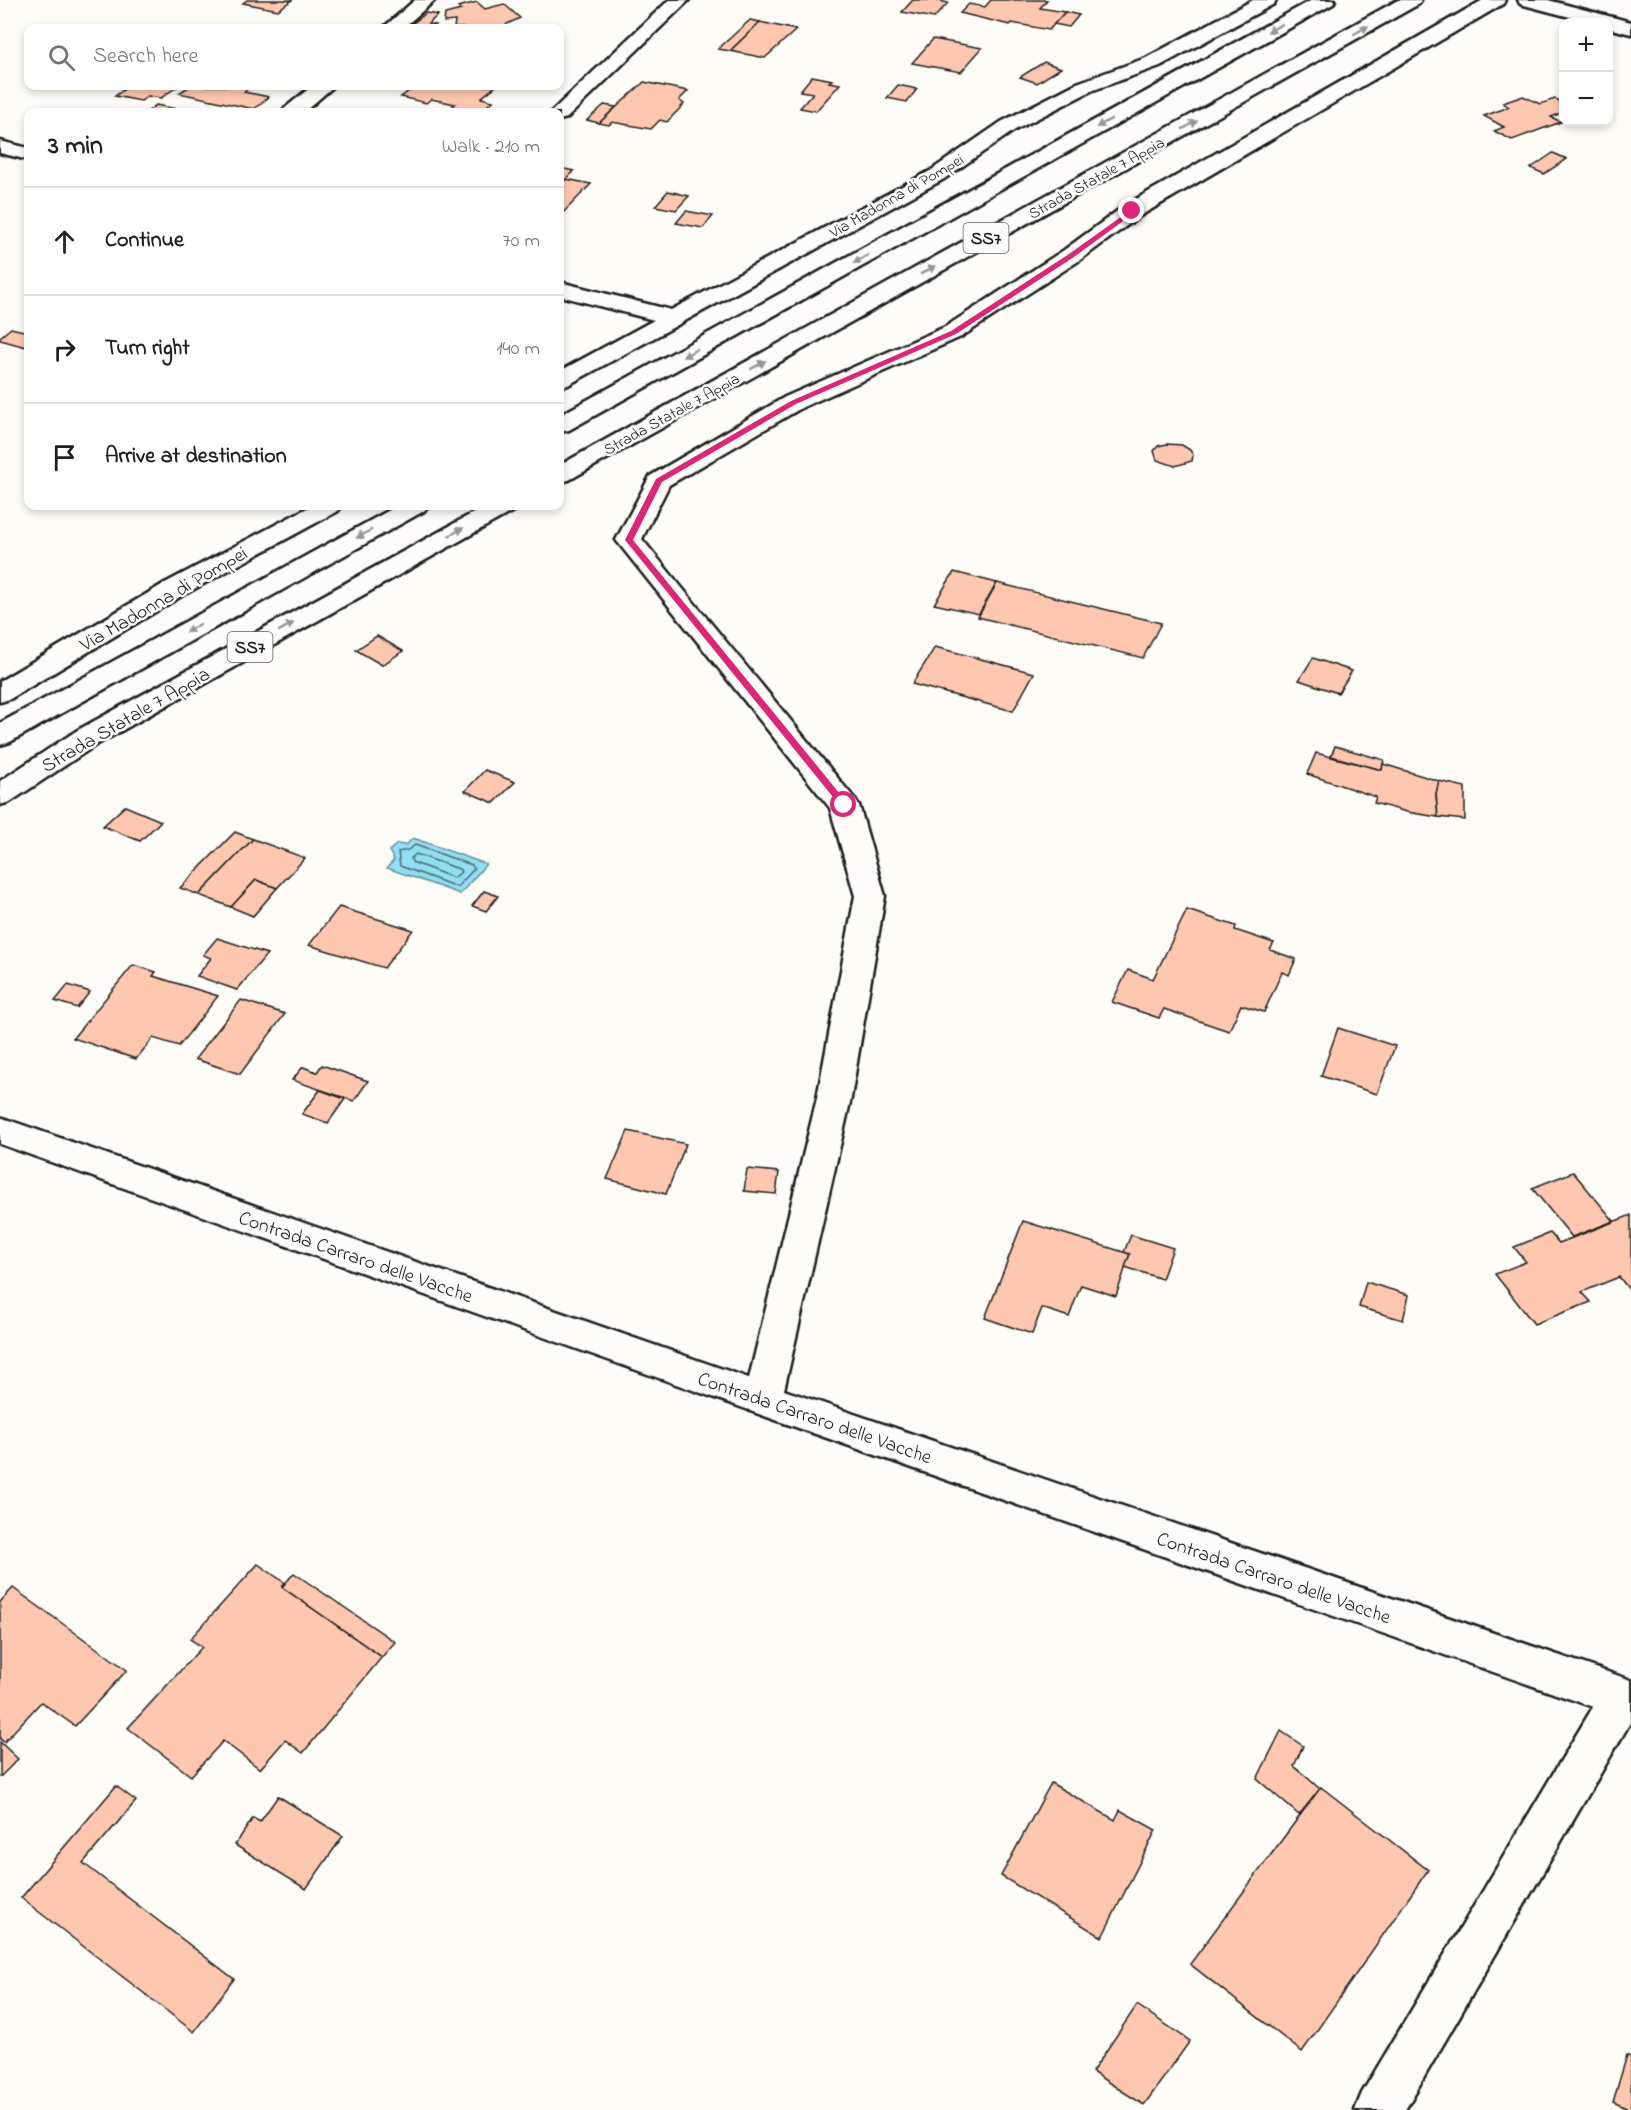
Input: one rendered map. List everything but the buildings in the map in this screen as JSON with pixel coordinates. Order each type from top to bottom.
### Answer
[{"type":"main road","points":[[397,24],[426,0]]},
{"type":"main road","points":[[564,110],[680,0]]},
{"type":"main road","name":"Via Madonna di Pompei","points":[[564,378],[937,175],[1008,126],[1084,87],[1153,62],[1267,0]]},
{"type":"main road","name":"SS7","points":[[564,424],[1326,0]]},
{"type":"main road","name":"Strada Statale 7 Appia","points":[[564,473],[1412,0]]},
{"type":"main road","points":[[763,1400],[834,1098],[870,896],[844,805],[629,540],[659,481],[794,402],[953,332],[1072,255],[1132,211],[1496,0]]},
{"type":"main road","points":[[1527,0],[1631,28]]},
{"type":"main road","points":[[297,108],[319,90]]},
{"type":"main road","points":[[0,147],[24,153]]},
{"type":"main road","points":[[564,290],[675,318]]},
{"type":"main road","name":"Via Madonna di Pompei","points":[[0,693],[174,589],[321,510]]},
{"type":"main road","name":"SS7","points":[[0,735],[408,510]]},
{"type":"main road","name":"Strada Statale 7 Appia","points":[[0,795],[86,738],[497,510]]},
{"type":"main road","name":"Contrada Carraro delle Vacche","points":[[0,1130],[763,1400],[1626,1699]]},
{"type":"main road","points":[[1379,2110],[1626,1699]]},
{"type":"water","points":[[413,838],[486,864],[460,894],[387,868],[394,860],[389,851],[397,844],[406,845]]},
{"type":"route","points":[[844,805],[711,638],[629,540],[659,481],[794,402],[953,332],[1072,255],[1132,211]]}]
